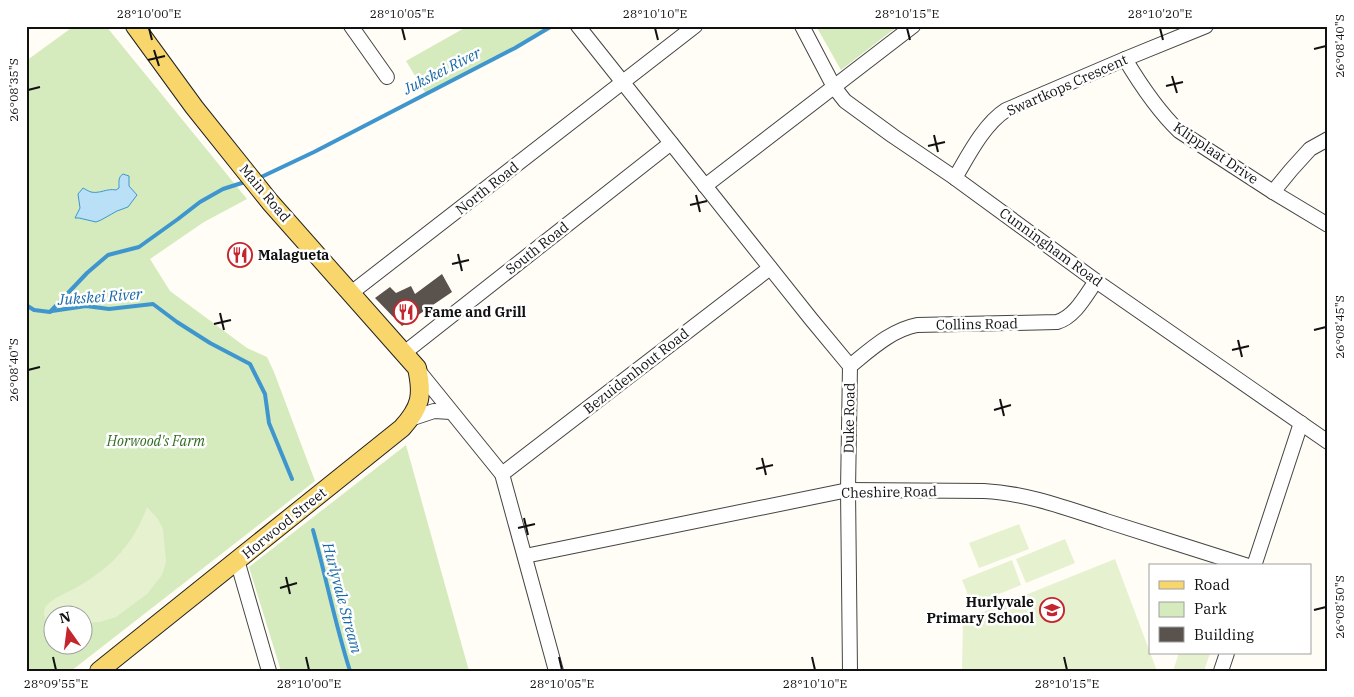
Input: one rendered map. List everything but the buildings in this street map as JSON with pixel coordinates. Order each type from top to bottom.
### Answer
[{"type":"main road","name":"Main Road","points":[[135,26],[194,107],[270,202],[404,353]]},
{"type":"main road","points":[[404,353],[417,368]]},
{"type":"main road","name":"Horwood Street","points":[[98,671],[402,428],[417,408],[421,395],[417,368]]},
{"type":"street","points":[[351,26],[387,77]]},
{"type":"street","name":"Duke Road","points":[[578,26],[811,320],[850,366],[848,490],[850,671]]},
{"type":"street","name":"North Road","points":[[351,293],[695,26]]},
{"type":"street","name":"Cunningham Road","points":[[802,26],[834,87],[845,101],[860,113],[955,178],[1096,281],[1328,442]]},
{"type":"street","points":[[705,186],[912,26]]},
{"type":"street","name":"Swartkops Crescent","points":[[955,178],[984,131],[1006,110],[1206,26]]},
{"type":"street","name":"Klipplaat Drive","points":[[1125,59],[1142,87],[1179,131],[1328,225]]},
{"type":"street","points":[[1273,192],[1310,149],[1328,139]]},
{"type":"street","name":"South Road","points":[[404,353],[671,142]]},
{"type":"street","name":"Bezuidenhout Road","points":[[502,474],[770,268]]},
{"type":"street","name":"Collins Road","points":[[850,366],[891,335],[907,327],[917,325],[1057,322],[1070,315],[1096,281]]},
{"type":"street","points":[[417,368],[502,474],[556,671]]},
{"type":"street","points":[[410,419],[434,411],[451,412]]},
{"type":"street","points":[[1255,564],[1300,423]]},
{"type":"street","name":"Cheshire Road","points":[[525,556],[848,490],[874,489],[1002,492],[1056,505],[1242,564]]},
{"type":"street","points":[[237,560],[269,671]]},
{"type":"street","points":[[1221,671],[1227,654]]},
{"type":"green space","name":"Horwood's Farm","points":[[74,26],[106,26],[247,199],[204,222],[150,259],[170,291],[247,348],[267,357],[315,481],[71,671],[26,671],[26,61]]},
{"type":"green space","points":[[468,26],[552,26],[426,94],[406,61]]},
{"type":"green space","points":[[816,26],[898,26],[841,70]]},
{"type":"green space","points":[[406,445],[469,671],[281,671],[249,567]]},
{"type":"green space","points":[[147,507],[158,519],[163,529],[166,562],[162,575],[147,594],[116,617],[100,622],[92,622],[92,604],[48,604],[102,571],[128,543],[142,520]]},
{"type":"green space","points":[[1019,524],[1029,549],[979,568],[969,543]]},
{"type":"green space","points":[[1065,539],[1075,563],[1026,583],[1016,559]]},
{"type":"green space","points":[[1115,559],[1149,654],[1157,671],[962,671],[963,620]]},
{"type":"green space","points":[[1012,560],[1021,585],[972,605],[962,580]]},
{"type":"green space","points":[[1179,654],[1210,654],[1204,671],[1173,671]]},
{"type":"water","points":[[123,174],[129,176],[129,186],[137,195],[128,207],[96,222],[75,218],[80,208],[78,194],[83,188],[90,192],[116,190],[119,188],[120,178]]},
{"type":"waterway","name":"Jukskei River","points":[[257,179],[314,152],[515,48],[552,26]]},
{"type":"waterway","name":"Hurlyvale Stream","points":[[26,305],[34,310],[50,312],[87,273],[108,255],[139,247],[200,202],[223,189],[248,181]]},
{"type":"waterway","name":"Jukskei River","points":[[52,311],[86,306],[109,309],[153,304],[210,343],[250,364],[265,394],[269,423],[292,479]]},
{"type":"waterway","name":"Hurlyvale Stream","points":[[313,530],[350,671]]},
{"type":"place","name":"Malagueta","points":[[240,255]]},
{"type":"place","name":"Fame and Grill","points":[[406,312]]},
{"type":"place","name":"Hurlyvale Primary School","points":[[1052,610]]}]
